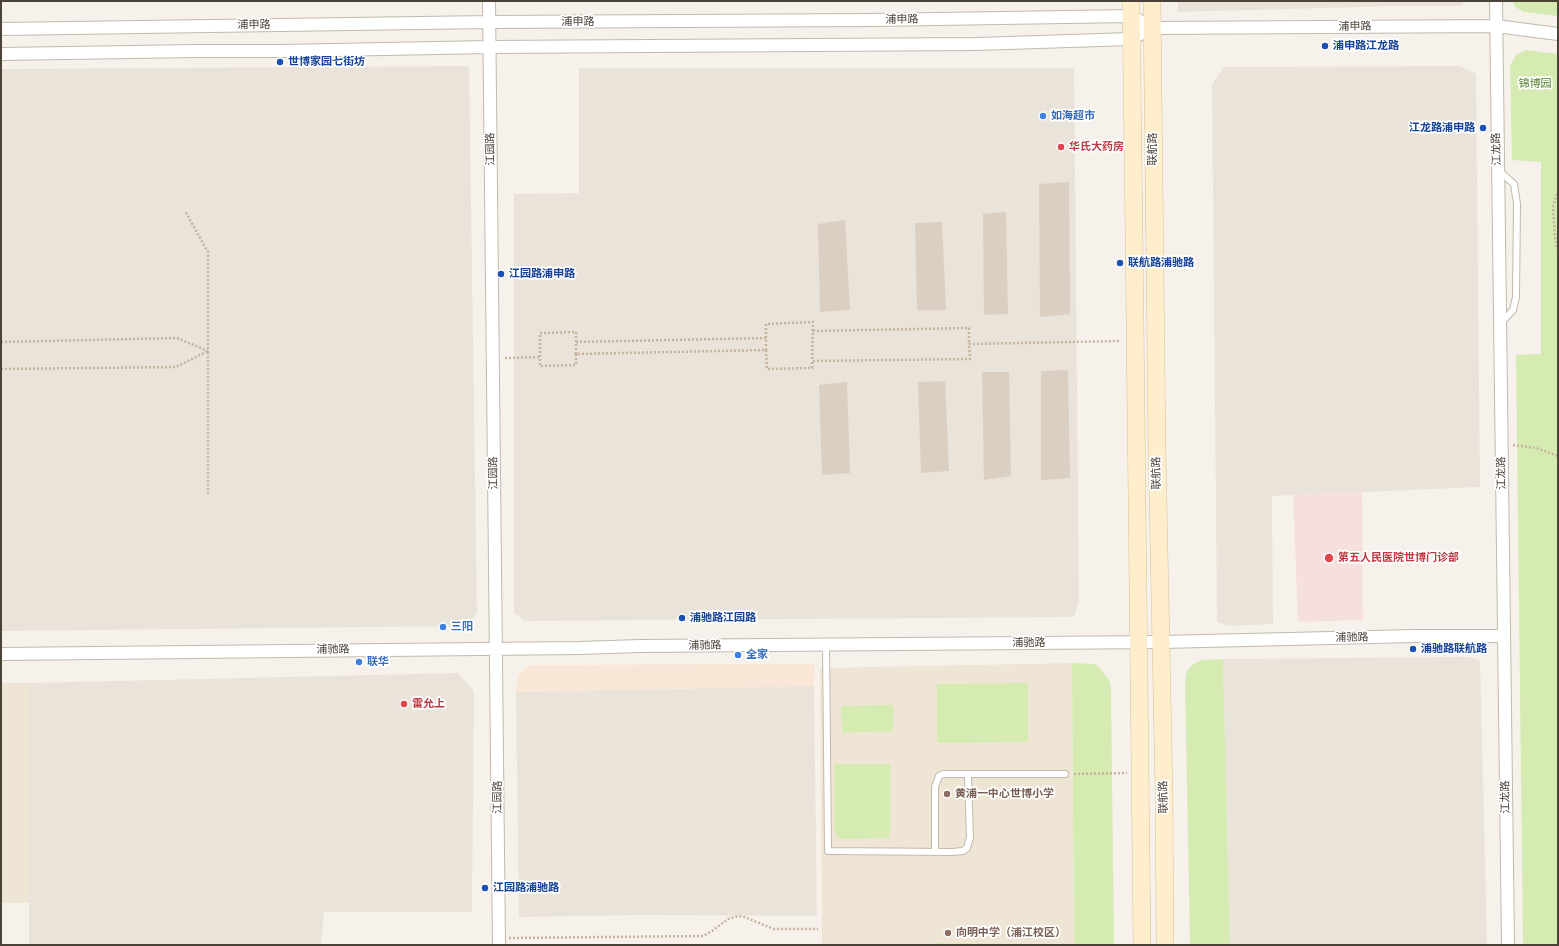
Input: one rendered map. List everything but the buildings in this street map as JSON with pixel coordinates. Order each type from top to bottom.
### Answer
[{"type":"street","name":"江园路","points":[[489,1],[499,942]]},
{"type":"street","name":"联航路","points":[[1152,1],[1165,945]]},
{"type":"street","name":"江龙路","points":[[1496,1],[1508,945]]},
{"type":"street","name":"浦申路","points":[[1,28],[489,22],[872,20],[1131,9]]},
{"type":"street","name":"联航路","points":[[1131,9],[1142,945]]},
{"type":"street","points":[[1131,9],[1152,28]]},
{"type":"street","name":"浦申路","points":[[1,54],[490,47],[977,44],[1131,39],[1152,28],[1496,26],[1558,34]]},
{"type":"street","name":"浦驰路","points":[[1,654],[826,644],[1162,642],[1415,636],[1504,636]]},
{"type":"lane","points":[[1498,170],[1514,184],[1517,204],[1516,297],[1513,310],[1499,326]]},
{"type":"lane","points":[[826,644],[828,851],[957,852],[967,848],[970,837],[968,774]]},
{"type":"lane","points":[[935,852],[935,787],[936,781],[942,774],[1065,774]]},
{"type":"path","points":[[1558,190],[1553,207],[1555,236],[1558,252]]},
{"type":"path","points":[[185,211],[208,252],[208,496]]},
{"type":"path","points":[[813,322],[812,368],[767,369],[766,338],[766,324],[813,322]]},
{"type":"path","points":[[812,361],[970,359],[969,328],[813,332]]},
{"type":"path","points":[[576,332],[576,342],[576,365],[540,366],[540,333],[576,332]]},
{"type":"path","points":[[1,342],[177,338],[208,351]]},
{"type":"path","points":[[576,342],[766,338]]},
{"type":"path","points":[[970,344],[1136,340]]},
{"type":"path","points":[[576,354],[766,350]]},
{"type":"path","points":[[1,369],[176,367],[208,351]]},
{"type":"path","points":[[504,358],[540,357]]},
{"type":"path","points":[[1501,441],[1518,447],[1536,448],[1558,456]]},
{"type":"path","points":[[1065,774],[1140,772]]},
{"type":"path","points":[[499,942],[702,936],[712,931],[728,919],[738,916],[774,929],[818,929]]},
{"type":"shaded area","points":[[1178,1],[1466,1],[1461,6],[1399,6],[1178,12]]},
{"type":"shaded area","points":[[469,66],[477,612],[468,626],[1,631],[1,69]]},
{"type":"shaded area","points":[[1460,66],[1476,74],[1480,487],[1272,496],[1273,624],[1228,626],[1217,622],[1212,84],[1224,67]]},
{"type":"shaded area","points":[[579,68],[1074,68],[1079,601],[1074,617],[524,621],[514,613],[514,194],[579,193]]},
{"type":"shaded area","name":"第五人民医院世博门诊部","points":[[1362,492],[1363,620],[1298,622],[1293,495]]},
{"type":"shaded area","points":[[1468,657],[1480,660],[1487,945],[1230,945],[1223,659]]},
{"type":"shaded area","name":"黄浦一中心世博小学","points":[[1072,663],[1074,945],[822,945],[820,668]]},
{"type":"shaded area","points":[[815,664],[814,686],[516,692],[517,681],[520,673],[526,667],[533,665]]},
{"type":"shaded area","points":[[458,673],[474,691],[472,912],[324,912],[321,945],[29,945],[29,683]]},
{"type":"shaded area","points":[[1,683],[29,683],[29,903],[1,903]]},
{"type":"shaded area","points":[[814,686],[817,916],[639,915],[519,917],[516,692]]},
{"type":"green space","points":[[1513,1],[1558,1],[1558,16],[1524,12],[1514,6]]},
{"type":"green space","name":"锦博园","points":[[1526,50],[1558,54],[1558,945],[1523,945],[1516,355],[1541,354],[1541,162],[1512,160],[1510,66],[1516,55]]},
{"type":"green space","points":[[1223,659],[1230,945],[1190,945],[1185,683],[1187,671],[1193,664],[1202,660]]},
{"type":"green space","points":[[1072,663],[1095,664],[1109,680],[1111,690],[1114,945],[1074,945]]},
{"type":"green space","points":[[1028,683],[1028,742],[937,743],[937,684]]},
{"type":"green space","points":[[893,705],[893,731],[842,733],[841,706]]},
{"type":"green space","points":[[834,764],[890,764],[890,838],[841,839],[838,837],[835,832],[834,825]]},
{"type":"green space","points":[[934,943],[1032,944],[1032,945],[934,945]]},
{"type":"place","name":"浦申路江龙路","points":[[1325,46]]},
{"type":"place","name":"世博家园七街坊","points":[[280,62]]},
{"type":"place","name":"如海超市","points":[[1043,116]]},
{"type":"place","name":"江龙路浦申路","points":[[1483,128]]},
{"type":"place","name":"华氏大药房","points":[[1061,147]]},
{"type":"place","name":"联航路浦驰路","points":[[1120,263]]},
{"type":"place","name":"江园路浦申路","points":[[501,274]]},
{"type":"place","name":"第五人民医院世博门诊部","points":[[1329,558]]},
{"type":"place","name":"浦驰路江园路","points":[[682,618]]},
{"type":"place","name":"三阳","points":[[443,627]]},
{"type":"place","name":"浦驰路联航路","points":[[1413,649]]},
{"type":"place","name":"全家","points":[[738,655]]},
{"type":"place","name":"联华","points":[[359,662]]},
{"type":"place","name":"雷允上","points":[[404,704]]},
{"type":"place","name":"黄浦一中心世博小学","points":[[947,794]]},
{"type":"place","name":"江园路浦驰路","points":[[485,888]]},
{"type":"place","name":"向明中学（浦江校区）","points":[[948,933]]}]
